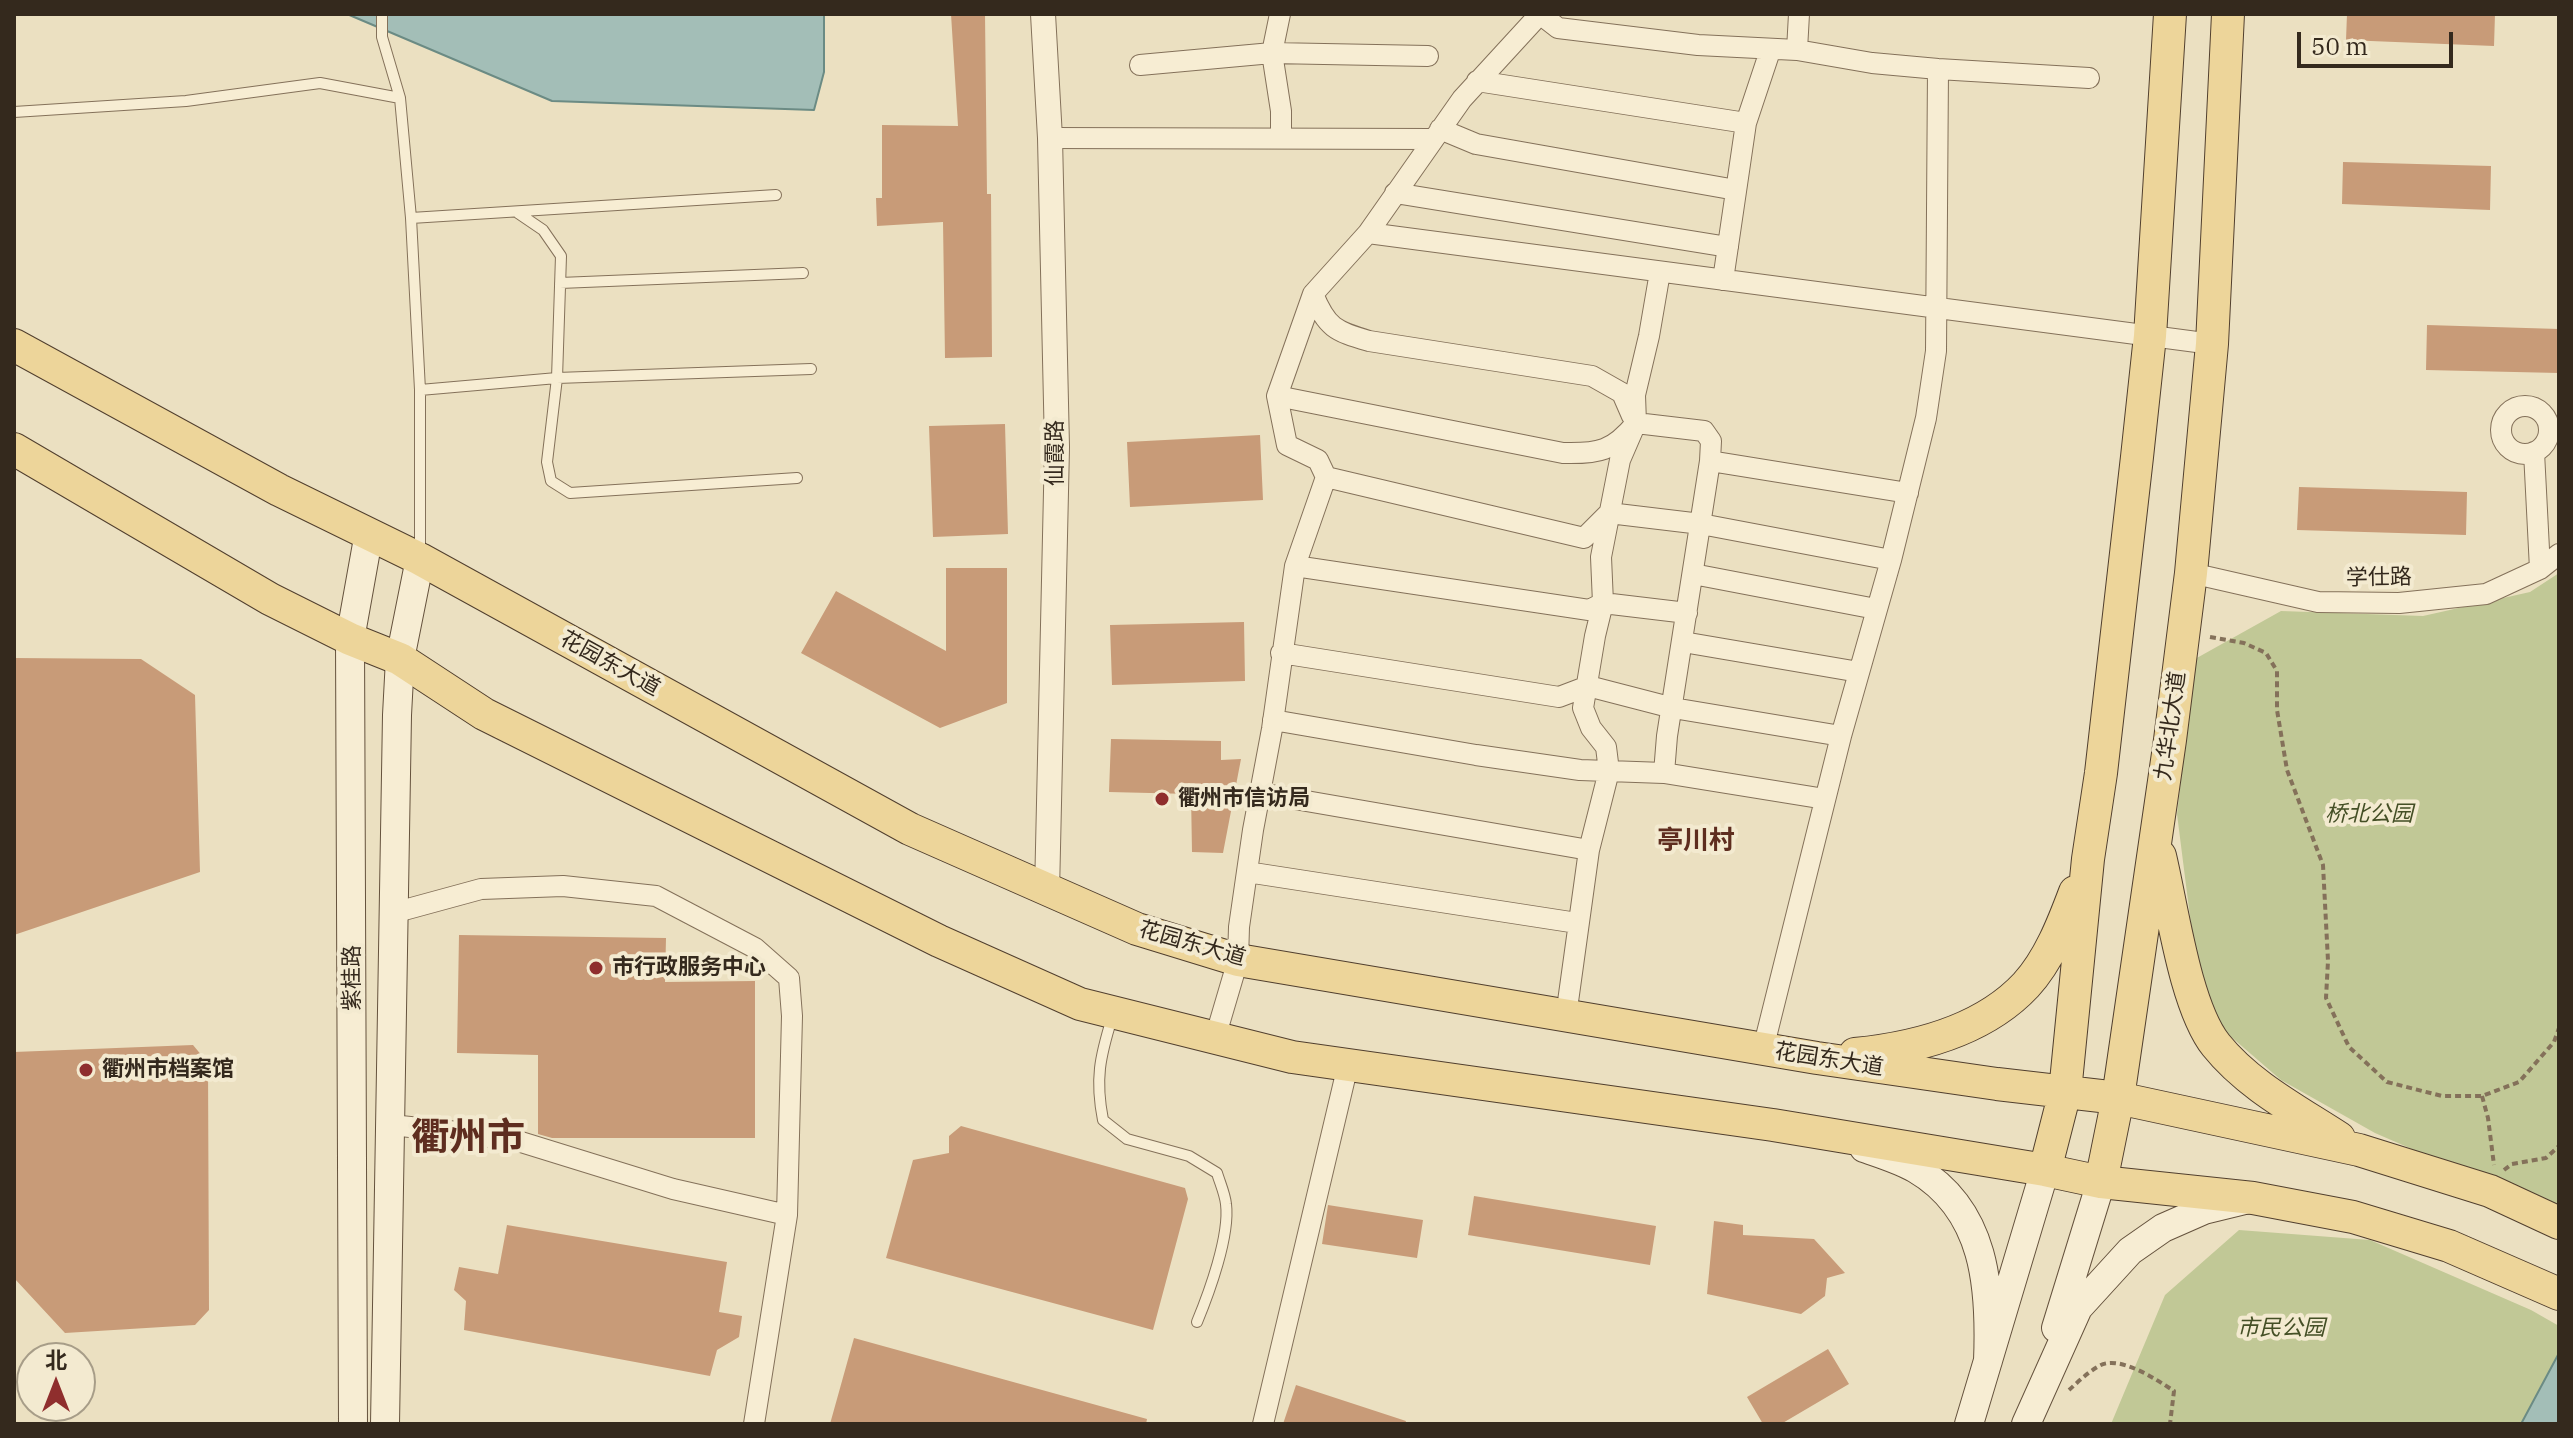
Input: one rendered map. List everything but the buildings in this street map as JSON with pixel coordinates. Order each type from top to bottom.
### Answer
[{"type":"main road","points":[[1969,1424],[2045,1170],[2065,1092],[2088,859],[2101,773],[2150,336],[2170,14]]},
{"type":"main road","name":"九华北大道","points":[[2026,1424],[2101,1182],[2118,1098],[2156,837],[2191,573],[2212,344],[2228,14]]},
{"type":"main road","name":"花园东大道","points":[[14,345],[279,490],[420,559],[910,829],[1047,892],[1137,929],[1238,960],[1817,1058],[2118,1098],[2359,1150],[2490,1191],[2559,1223]]},
{"type":"main road","points":[[14,449],[270,599],[350,639],[400,659],[484,714],[939,941],[1080,1004],[1292,1057],[1773,1125],[2101,1182],[2253,1198],[2353,1217],[2449,1246],[2559,1294]]},
{"type":"main road","name":"紫桂路","points":[[353,1424],[350,639],[369,533]]},
{"type":"main road","name":"紫桂路","points":[[385,1424],[400,659],[420,559]]},
{"type":"main road","points":[[2156,837],[2197,1014],[2215,1044],[2243,1074],[2359,1150]]},
{"type":"main road","points":[[1817,1058],[1873,1053],[1934,1039],[1966,1027],[1996,1010],[2026,985],[2043,961],[2064,921],[2088,859]]},
{"type":"main road","points":[[1841,1138],[1916,1168],[1949,1193],[1967,1218],[1986,1281],[1990,1317],[1988,1361]]},
{"type":"main road","points":[[2026,1424],[2078,1308],[2130,1251],[2163,1228],[2204,1210],[2253,1198]]},
{"type":"street","name":"仙霞路","points":[[1043,14],[1050,138],[1057,447],[1047,892]]},
{"type":"street","points":[[1280,14],[1272,53],[1281,111],[1281,138]]},
{"type":"street","points":[[1215,1038],[1238,960],[1239,927],[1295,566],[1326,477],[1318,460],[1287,445],[1277,396],[1313,294],[1368,233],[1436,134],[1477,81],[1540,14],[1558,28],[1770,51],[1797,50],[1872,63],[2089,78]]},
{"type":"street","points":[[1797,50],[1799,14]]},
{"type":"street","points":[[1723,280],[1746,123],[1770,51]]},
{"type":"street","points":[[1140,65],[1272,53],[1428,56]]},
{"type":"street","points":[[1763,1049],[1841,736],[1891,560],[1926,418],[1936,351],[1938,69]]},
{"type":"street","points":[[1477,81],[1746,123]]},
{"type":"street","points":[[1050,138],[1436,134],[1476,144],[1736,190]]},
{"type":"street","points":[[1395,193],[1728,247]]},
{"type":"street","points":[[1368,233],[2212,344]]},
{"type":"street","points":[[1566,1016],[1589,850],[1609,771],[1606,747],[1591,728],[1583,708],[1603,603],[1601,557],[1620,460],[1636,423],[1635,395],[1660,272]]},
{"type":"street","points":[[1313,294],[1323,318],[1337,331],[1369,341],[1592,376],[1622,393],[1636,423]]},
{"type":"street","points":[[1277,396],[1563,453],[1586,454],[1613,447],[1636,423]]},
{"type":"street","points":[[1636,423],[1704,431],[1711,441],[1664,773]]},
{"type":"street","points":[[2534,452],[2540,569]]},
{"type":"street","points":[[1710,461],[1908,493]]},
{"type":"street","points":[[1326,477],[1584,538],[1609,513]]},
{"type":"street","points":[[1609,513],[1701,524],[1891,560]]},
{"type":"street","name":"学仕路","points":[[2191,573],[2318,602],[2399,603],[2486,594],[2540,569],[2559,554]]},
{"type":"street","points":[[1295,566],[1589,610],[1603,603],[1687,613]]},
{"type":"street","points":[[1693,574],[1876,609]]},
{"type":"street","points":[[1683,642],[1859,672]]},
{"type":"street","points":[[1281,653],[1559,697],[1588,686],[1673,708],[1841,736]]},
{"type":"street","points":[[1273,720],[1580,770],[1664,773],[1825,799]]},
{"type":"street","points":[[1260,793],[1589,850]]},
{"type":"street","points":[[1247,872],[1577,923]]},
{"type":"street","points":[[393,913],[481,889],[563,886],[656,896],[755,948],[789,978],[792,1016],[787,1215],[754,1424]]},
{"type":"street","points":[[1263,1424],[1348,1065]]},
{"type":"street","points":[[391,1125],[521,1142],[673,1189],[787,1215]]},
{"type":"lane","points":[[382,14],[382,37],[400,98],[411,218],[420,390],[420,559]]},
{"type":"lane","points":[[14,112],[186,101],[320,83],[400,98]]},
{"type":"lane","points":[[411,218],[776,195]]},
{"type":"lane","points":[[518,213],[543,230],[561,256],[557,378],[547,462],[551,481],[570,493],[797,478]]},
{"type":"lane","points":[[560,283],[803,273]]},
{"type":"lane","points":[[420,390],[557,378],[811,369]]},
{"type":"lane","points":[[1114,1012],[1102,1051],[1097,1089],[1103,1120],[1127,1139],[1189,1156],[1217,1173],[1226,1206],[1220,1254],[1210,1292],[1197,1322]]},
{"type":"path","points":[[2184,632],[2244,643],[2266,653],[2277,671],[2277,710],[2287,770],[2323,865],[2328,961],[2326,998],[2349,1047],[2387,1082],[2442,1096],[2482,1096],[2519,1082],[2554,1042],[2559,1028]]},
{"type":"path","points":[[2482,1096],[2496,1176],[2512,1164],[2546,1158],[2559,1146]]},
{"type":"path","points":[[2064,1394],[2101,1364],[2116,1363],[2150,1375],[2174,1391],[2170,1424]]},
{"type":"green space","name":"桥北公园","points":[[2559,573],[2559,1213],[2375,1133],[2281,1080],[2222,1029],[2196,964],[2177,814],[2195,659],[2281,611],[2423,616],[2530,592]]},
{"type":"green space","name":"市民公园","points":[[2239,1230],[2370,1240],[2531,1310],[2559,1326],[2559,1364],[2526,1424],[2111,1424],[2165,1295]]},
{"type":"water","points":[[347,14],[824,14],[824,72],[814,110],[552,101]]},
{"type":"water","points":[[2559,1353],[2559,1424],[2521,1424]]},
{"type":"place","name":"衢州市信访局","points":[[1162,799]]},
{"type":"place","name":"市行政服务中心","points":[[596,968]]},
{"type":"place","name":"衢州市档案馆","points":[[86,1070]]},
{"type":"district","name":"亭川村","points":[[1696,841]]},
{"type":"district","name":"衢州市","points":[[468,1139]]}]
